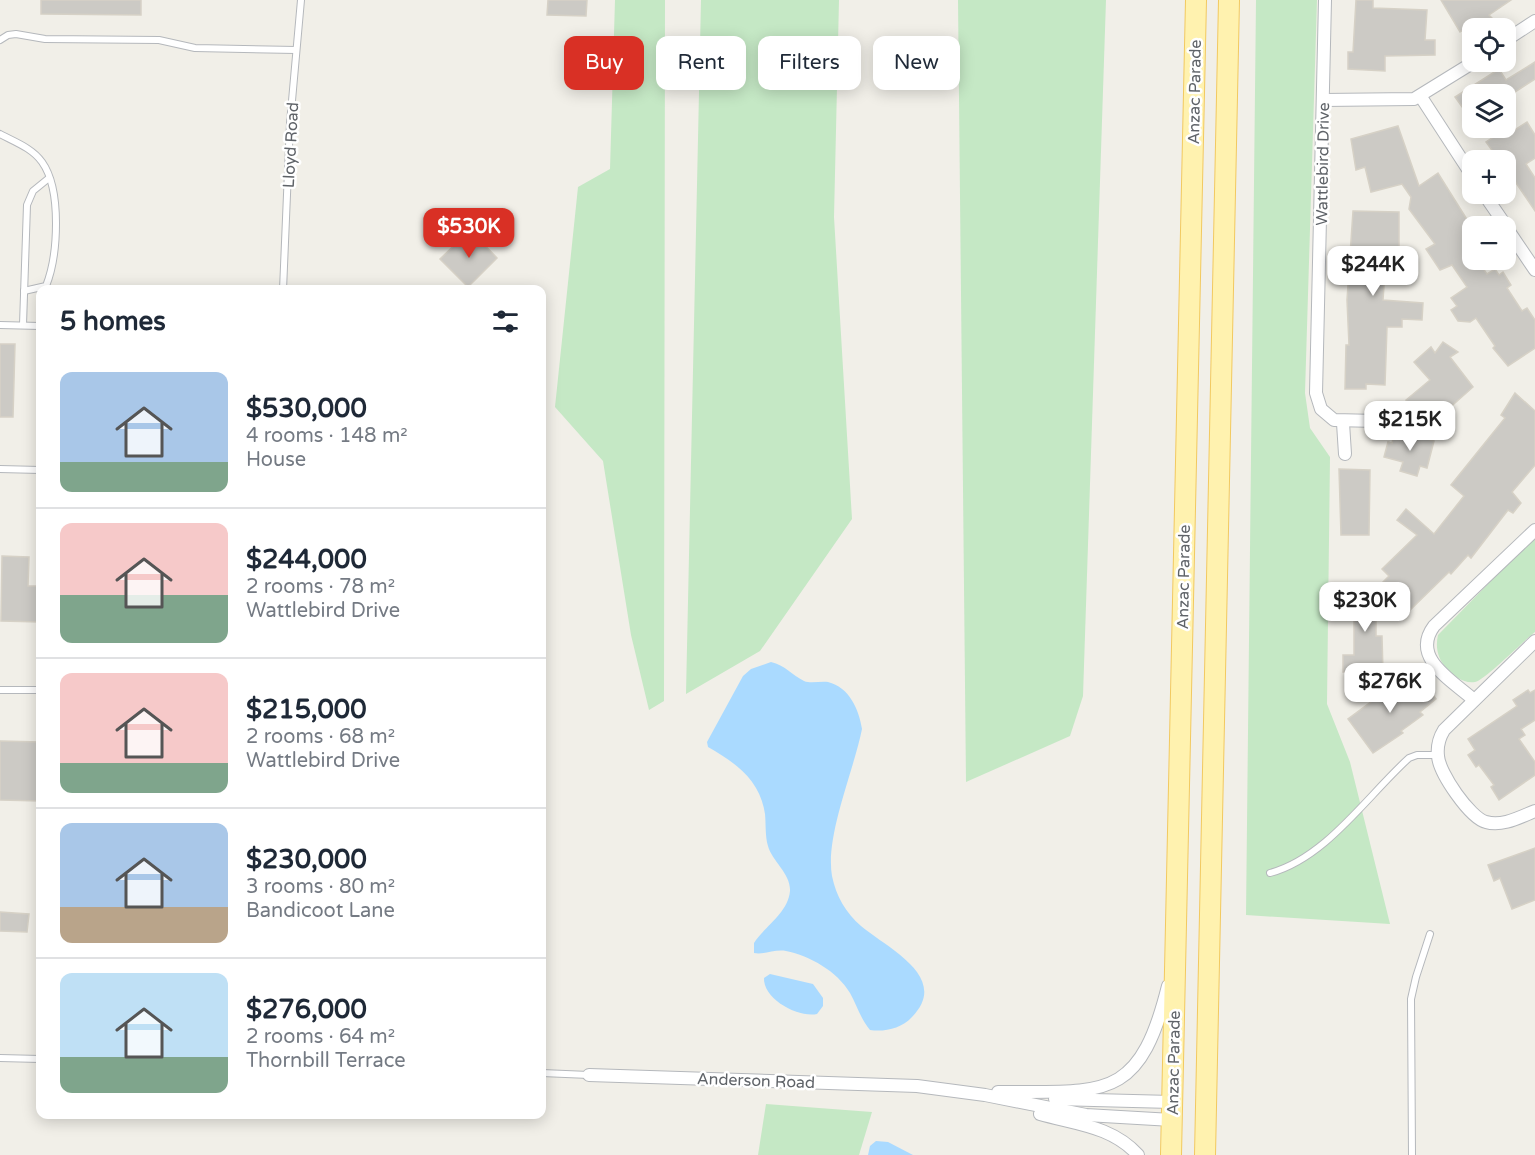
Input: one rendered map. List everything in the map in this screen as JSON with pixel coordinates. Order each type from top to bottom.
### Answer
[{"type":"main road","name":"Anzac Parade","points":[[1171,1155],[1196,0]]},
{"type":"main road","name":"Anzac Parade","points":[[1204,1155],[1229,0]]},
{"type":"main road","points":[[1172,1111],[1205,1112]]},
{"type":"street","name":"Wattlebird Drive","points":[[1325,0],[1316,393],[1323,412],[1342,423]]},
{"type":"street","points":[[1516,33],[1535,21]]},
{"type":"street","points":[[1323,100],[1405,101],[1421,97],[1462,70]]},
{"type":"street","points":[[1421,97],[1462,160]]},
{"type":"street","points":[[1516,242],[1535,270]]},
{"type":"street","points":[[1345,454],[1342,423],[1377,421]]},
{"type":"street","points":[[1474,700],[1431,663],[1426,650],[1429,634],[1434,626],[1535,530]]},
{"type":"street","points":[[1535,641],[1444,730],[1437,755],[1444,774],[1469,810],[1480,820],[1501,823],[1535,812]]},
{"type":"street","name":"Anderson Road","points":[[970,1093],[1087,1090],[1102,1087],[1124,1076],[1138,1063],[1150,1045],[1174,963]]},
{"type":"street","name":"Anderson Road","points":[[589,1074],[881,1084],[1172,1111]]},
{"type":"street","name":"Anderson Road","points":[[970,1093],[1104,1130],[1124,1142],[1138,1155]]},
{"type":"lane","name":"Lloyd Road","points":[[283,285],[296,50],[301,0]]},
{"type":"lane","points":[[0,40],[8,35],[16,34],[45,39],[159,40],[195,48],[296,50]]},
{"type":"lane","points":[[0,134],[32,151],[44,164],[49,178],[56,210],[53,268],[46,285]]},
{"type":"lane","points":[[23,325],[27,205],[33,191],[49,178]]},
{"type":"lane","points":[[24,291],[36,288]]},
{"type":"lane","points":[[0,325],[36,326]]},
{"type":"lane","points":[[0,469],[36,470]]},
{"type":"lane","points":[[0,690],[36,690]]},
{"type":"lane","points":[[1270,873],[1296,864],[1322,844],[1409,758],[1417,755],[1437,755]]},
{"type":"lane","points":[[1412,1155],[1411,999],[1431,934]]},
{"type":"lane","points":[[0,1058],[36,1059]]},
{"type":"lane","name":"Anderson Road","points":[[546,1073],[589,1074]]},
{"type":"green space","points":[[615,0],[665,0],[665,36],[656,36],[656,90],[665,90],[664,701],[649,710],[631,635],[603,461],[555,407],[578,187],[610,169],[612,90],[644,90],[644,36],[614,36]]},
{"type":"green space","points":[[701,0],[839,0],[838,36],[758,36],[758,90],[837,90],[834,217],[852,519],[760,651],[686,694],[699,90],[746,90],[746,36],[700,36]]},
{"type":"green space","points":[[958,0],[1106,0],[1083,696],[1070,736],[966,782],[960,36]]},
{"type":"green space","points":[[1256,0],[1317,0],[1305,393],[1310,428],[1330,457],[1327,704],[1350,762],[1390,924],[1246,915]]},
{"type":"green space","points":[[1535,536],[1535,632],[1480,680],[1467,682],[1460,679],[1441,661],[1437,649],[1438,635]]},
{"type":"green space","points":[[766,1104],[872,1112],[859,1155],[758,1155]]},
{"type":"water","points":[[771,662],[780,665],[804,681],[828,682],[842,689],[852,700],[858,714],[862,729],[836,823],[831,860],[832,876],[842,904],[851,916],[899,954],[920,976],[924,989],[922,1003],[908,1021],[898,1027],[887,1030],[870,1030],[845,985],[830,971],[813,961],[786,951],[754,953],[754,943],[785,906],[790,885],[785,873],[770,852],[765,814],[758,791],[737,766],[708,747],[707,742],[743,676],[751,669]]},
{"type":"water","points":[[770,974],[813,984],[823,998],[823,1006],[817,1014],[809,1014],[783,1005],[775,1000],[765,986],[764,978]]},
{"type":"water","points":[[876,1141],[888,1142],[913,1155],[868,1155],[870,1146]]},
{"type":"building","points":[[41,0],[141,0],[141,15],[41,14]]},
{"type":"building","points":[[548,0],[587,0],[586,16],[547,15]]},
{"type":"building","points":[[1356,0],[1373,0],[1373,8],[1427,10],[1425,40],[1435,40],[1435,55],[1385,56],[1385,71],[1348,69],[1348,52],[1353,52]]},
{"type":"building","points":[[1441,0],[1511,0],[1489,15],[1492,18],[1462,18],[1460,32]]},
{"type":"building","points":[[1535,62],[1535,79],[1516,91],[1516,84],[1475,84],[1494,72],[1501,72],[1506,80]]},
{"type":"building","points":[[1462,93],[1462,107],[1455,97]]},
{"type":"building","points":[[1527,122],[1535,135],[1535,158],[1526,164],[1535,178],[1535,211],[1516,183],[1516,150],[1492,150],[1486,142],[1492,138],[1516,138],[1516,129]]},
{"type":"building","points":[[1398,126],[1419,186],[1438,173],[1465,216],[1462,216],[1462,270],[1484,270],[1487,274],[1496,270],[1499,275],[1503,272],[1511,285],[1507,288],[1522,311],[1527,308],[1535,320],[1535,348],[1508,366],[1493,348],[1495,346],[1476,318],[1470,322],[1458,321],[1451,310],[1457,306],[1451,298],[1467,287],[1452,265],[1440,270],[1426,249],[1435,244],[1409,209],[1411,197],[1402,184],[1371,192],[1365,167],[1356,170],[1351,139]]},
{"type":"building","points":[[1353,211],[1399,212],[1399,272],[1385,271],[1383,300],[1423,303],[1422,320],[1402,319],[1402,327],[1387,327],[1385,385],[1366,384],[1366,389],[1345,389],[1346,345],[1349,345],[1347,300]]},
{"type":"building","points":[[470,230],[497,258],[470,285],[466,285],[440,259]]},
{"type":"building","points":[[1443,342],[1458,352],[1450,357],[1473,387],[1428,427],[1406,400],[1430,380],[1414,362],[1431,347],[1435,353]]},
{"type":"building","points":[[0,344],[15,344],[13,417],[0,417]]},
{"type":"building","points":[[1515,393],[1535,411],[1535,465],[1512,492],[1521,503],[1513,513],[1508,510],[1471,558],[1468,555],[1451,574],[1449,572],[1410,610],[1408,607],[1402,613],[1378,587],[1389,576],[1382,569],[1417,535],[1397,520],[1406,509],[1434,534],[1464,496],[1451,485],[1505,418],[1501,415]]},
{"type":"building","points":[[1395,430],[1434,441],[1427,468],[1420,466],[1417,476],[1400,471],[1403,462],[1384,457],[1388,442],[1392,443]]},
{"type":"building","points":[[1339,469],[1370,470],[1369,535],[1341,535]]},
{"type":"building","points":[[2,556],[29,557],[28,586],[36,586],[36,622],[1,621]]},
{"type":"building","points":[[1347,590],[1380,590],[1380,611],[1376,611],[1376,636],[1382,636],[1383,672],[1343,672],[1343,655],[1354,655],[1354,611],[1347,611]]},
{"type":"building","points":[[1391,679],[1393,682],[1397,679],[1406,691],[1414,685],[1419,691],[1426,686],[1436,699],[1420,712],[1423,715],[1401,731],[1403,733],[1373,753],[1348,719],[1383,693],[1379,688]]},
{"type":"building","points":[[1528,690],[1530,693],[1535,690],[1535,720],[1521,729],[1525,735],[1519,739],[1535,762],[1535,775],[1499,800],[1491,787],[1494,785],[1479,765],[1476,767],[1468,755],[1475,750],[1468,739],[1517,706],[1513,700]]},
{"type":"building","points":[[0,741],[36,742],[36,801],[0,800]]},
{"type":"building","points":[[1535,848],[1535,900],[1512,909],[1500,878],[1494,881],[1488,865]]},
{"type":"building","points":[[0,912],[29,914],[27,932],[0,931]]}]
